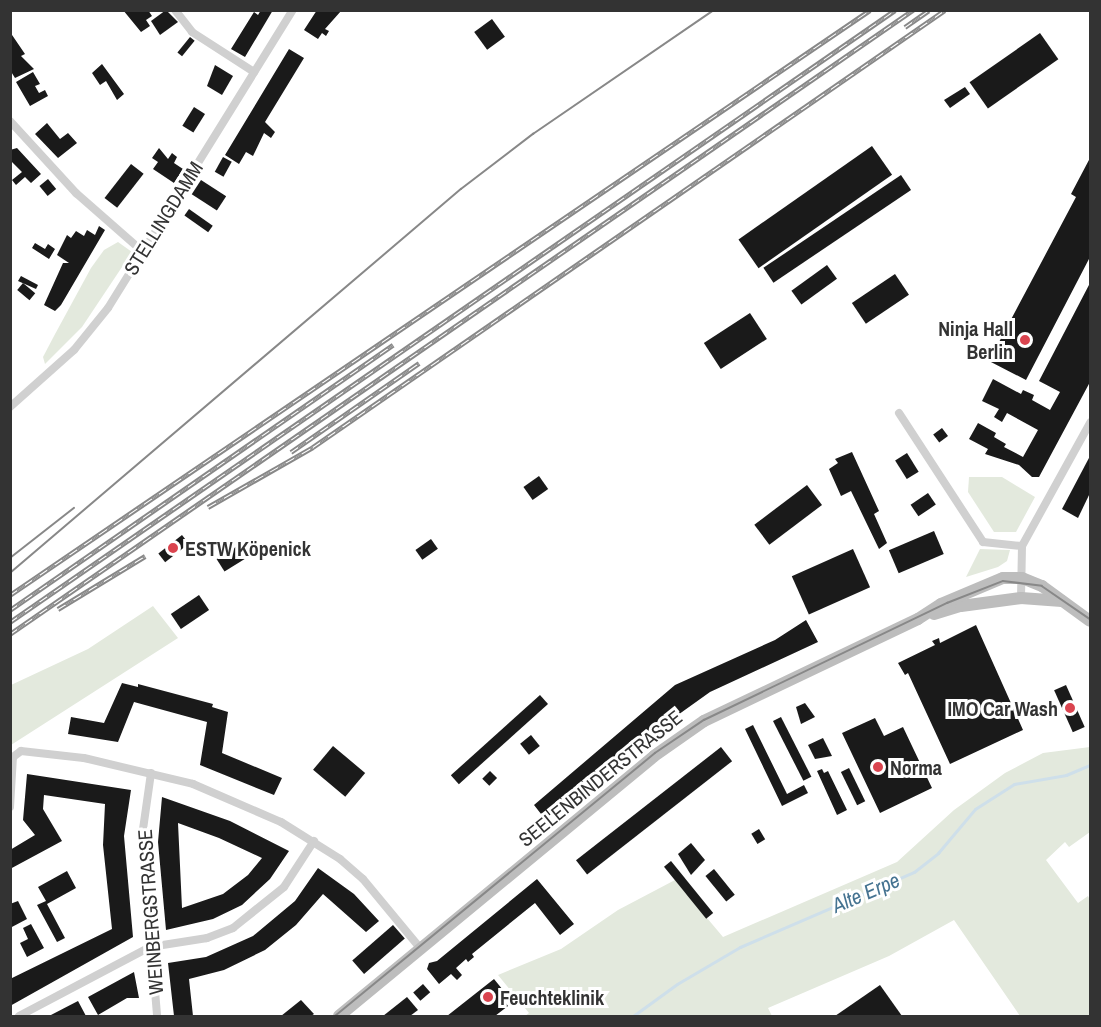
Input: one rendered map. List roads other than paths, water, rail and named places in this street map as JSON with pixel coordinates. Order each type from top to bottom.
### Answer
[{"type":"street","points":[[175,10],[192,32],[254,72]]},
{"type":"street","name":"STELLINGDAMM","points":[[10,407],[74,350],[108,308],[293,10]]},
{"type":"street","points":[[10,121],[76,193],[142,251]]},
{"type":"street","points":[[899,412],[983,543],[1022,546]]},
{"type":"street","points":[[1021,598],[1022,546],[1090,423]]},
{"type":"street","points":[[1022,578],[1066,602],[1090,621]]},
{"type":"street","name":"SEELENBINDERSTRASSE","points":[[339,1017],[685,733],[918,620],[984,584],[1022,578]]},
{"type":"street","name":"SEELENBINDERSTRASSE","points":[[918,620],[961,606],[1021,598],[1066,602]]},
{"type":"street","points":[[10,807],[15,753],[84,758],[152,773],[226,797],[314,841],[363,879],[421,949]]},
{"type":"street","name":"WEINBERGSTRASSE","points":[[152,773],[142,836],[157,1017]]},
{"type":"street","points":[[19,1017],[150,948],[207,938],[251,917],[284,887],[314,841]]},
{"type":"waterway","name":"Alte Erpe","points":[[633,1016],[677,984],[740,947],[914,872],[938,853],[975,809],[1014,784],[1066,775],[1090,765]]},
{"type":"tram line","points":[[10,573],[461,189],[533,134],[714,10]]},
{"type":"tram line","points":[[10,558],[74,508]]},
{"type":"tram line","points":[[335,1016],[655,753],[704,720],[947,603],[1003,581],[1042,586],[1090,619]]},
{"type":"railway","points":[[10,595],[870,10]]},
{"type":"railway","points":[[10,622],[895,10]]},
{"type":"railway","points":[[10,634],[913,10]]},
{"type":"railway","points":[[905,27],[929,10]]},
{"type":"railway","points":[[208,507],[313,447],[945,10]]},
{"type":"railway","points":[[10,610],[393,345]]},
{"type":"railway","points":[[291,452],[419,363]]},
{"type":"railway","points":[[58,609],[145,556]]},
{"type":"place","name":"Ninja Hall Berlin","points":[[1025,340]]},
{"type":"place","name":"ESTW Köpenick","points":[[173,548]]},
{"type":"place","name":"IMO Car Wash","points":[[1070,708]]},
{"type":"place","name":"Norma","points":[[878,767]]},
{"type":"place","name":"Feuchteklinik","points":[[488,997]]}]
